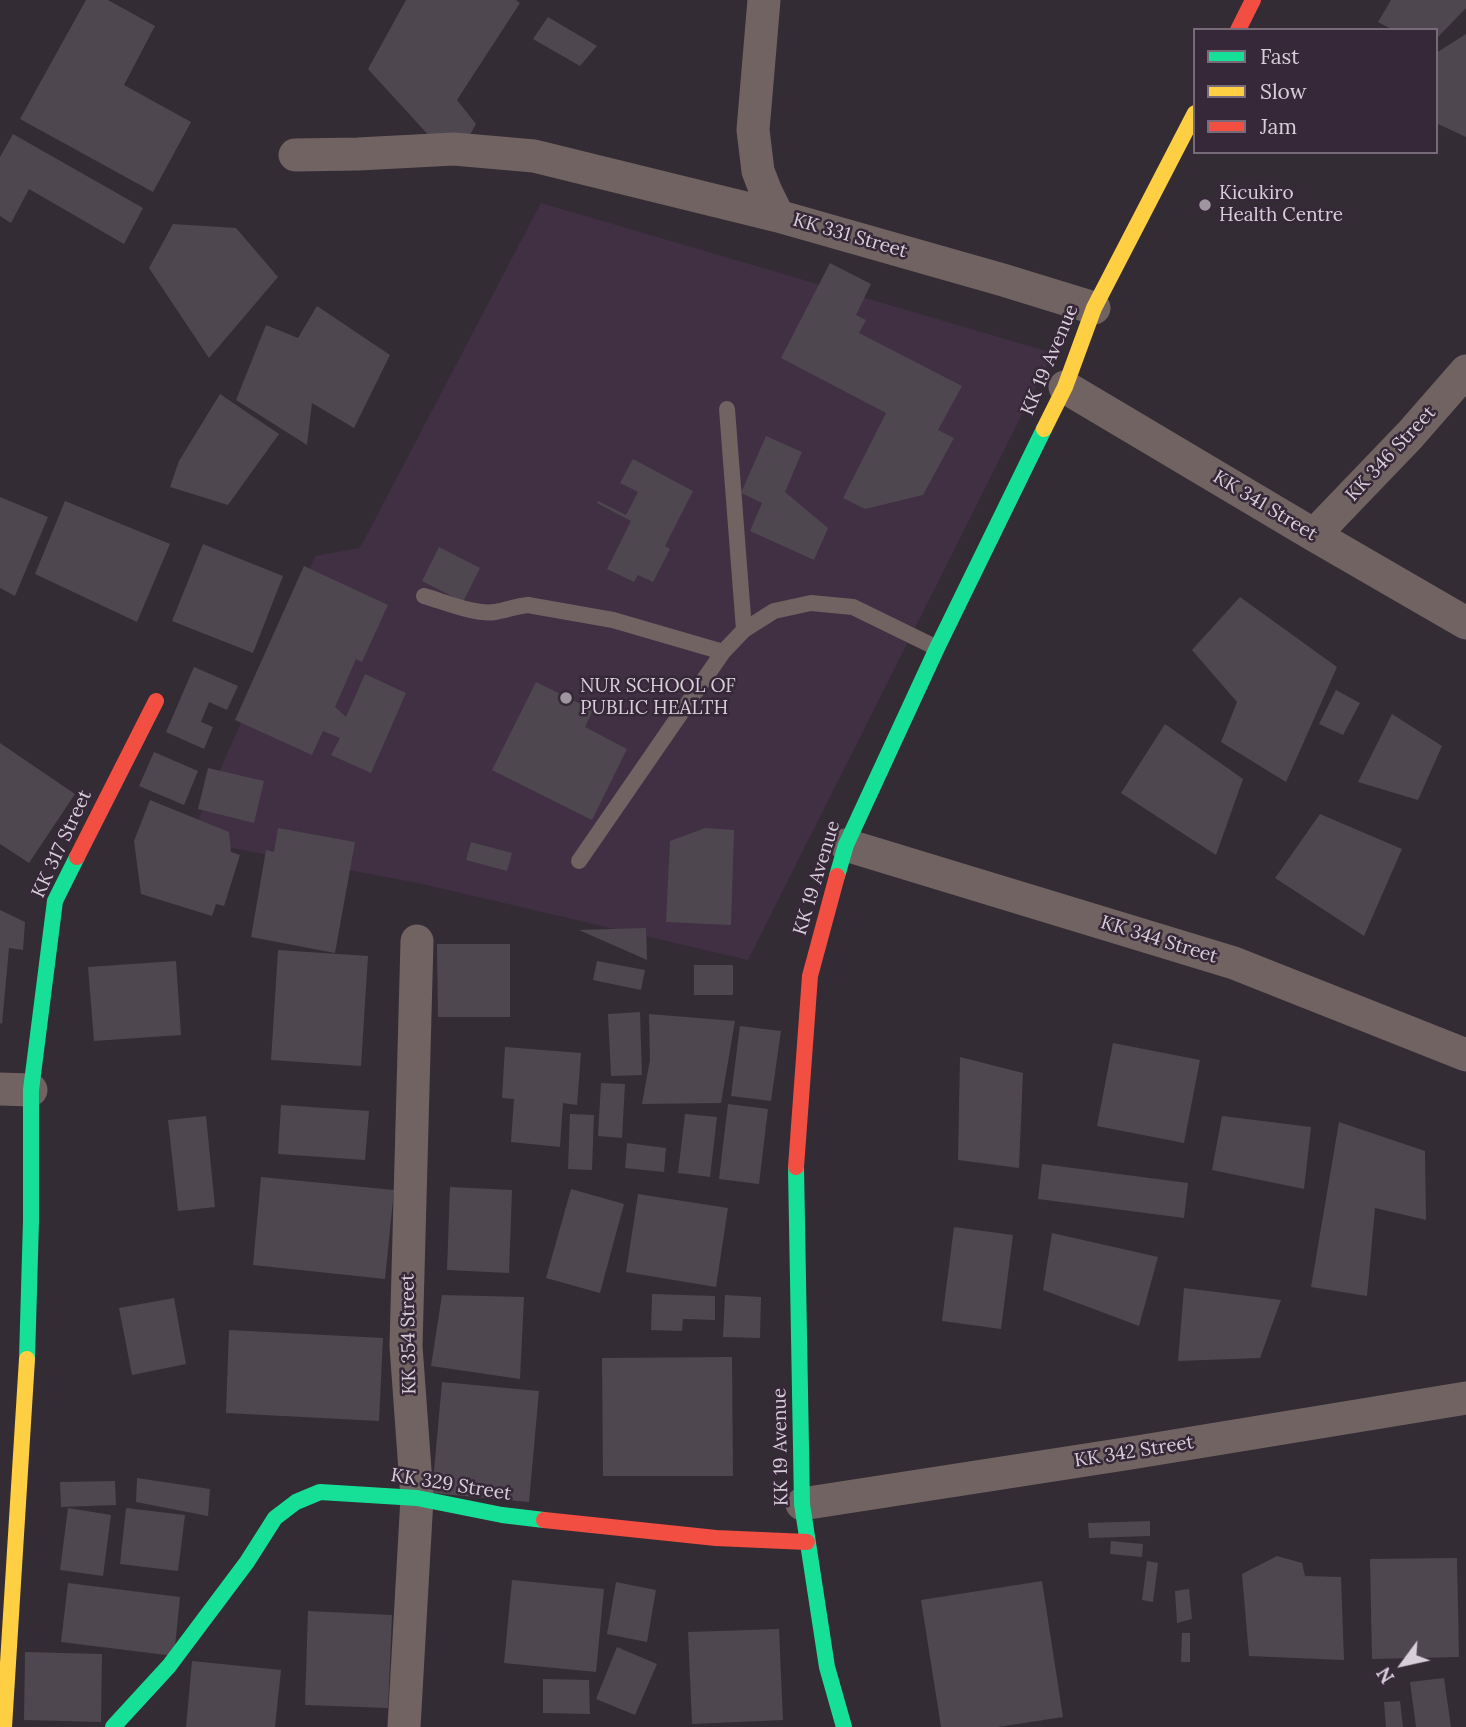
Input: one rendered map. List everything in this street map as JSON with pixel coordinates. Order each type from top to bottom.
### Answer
[{"type":"street","name":"KK 331 Street","points":[[764,0],[753,130],[758,171],[778,216],[1094,308]]},
{"type":"street","points":[[1239,28],[1253,0]]},
{"type":"street","name":"KK 19 Avenue","points":[[844,1727],[827,1667],[802,1504],[796,1160],[810,976],[846,845],[937,648],[1065,387],[1094,308],[1193,117]]},
{"type":"street","points":[[295,155],[454,149],[534,156],[778,216]]},
{"type":"street","name":"KK 346 Street","points":[[1314,535],[1410,435],[1466,371]]},
{"type":"street","name":"KK 341 Street","points":[[1065,387],[1466,623]]},
{"type":"street","name":"KK 317 Street","points":[[4,1727],[28,1345],[31,1221],[15,1090],[55,901],[156,701]]},
{"type":"street","name":"KK 344 Street","points":[[846,845],[1234,963],[1466,1055]]},
{"type":"street","name":"KK 354 Street","points":[[404,1727],[417,1497],[406,1346],[417,941]]},
{"type":"street","name":"KK 342 Street","points":[[802,1504],[1466,1398]]},
{"type":"street","name":"KK 329 Street","points":[[113,1727],[169,1666],[247,1562],[275,1518],[296,1502],[320,1492],[417,1497],[502,1515],[602,1527],[716,1538],[807,1542]]},
{"type":"lane","points":[[727,409],[744,630]]},
{"type":"lane","points":[[424,596],[482,612],[496,612],[528,605],[613,620],[723,652]]},
{"type":"lane","points":[[579,861],[723,652],[744,630],[774,611],[811,603],[853,607],[937,648]]},
{"type":"shaded area","name":"NUR SCHOOL OF PUBLIC HEALTH","points":[[541,203],[1053,353],[748,960],[418,883],[189,840],[315,556],[360,548]]},
{"type":"building","points":[[86,0],[108,0],[155,26],[124,85],[191,122],[153,192],[20,119]]},
{"type":"building","points":[[406,0],[516,0],[520,3],[457,100],[476,124],[454,163],[368,69]]},
{"type":"building","points":[[1391,0],[1466,0],[1466,8],[1438,37],[1438,28],[1389,28],[1378,22]]},
{"type":"building","points":[[548,17],[597,46],[580,66],[533,39]]},
{"type":"building","points":[[1466,34],[1466,137],[1438,124],[1438,52]]},
{"type":"building","points":[[13,134],[143,208],[124,244],[29,189],[11,223],[0,216],[0,157]]},
{"type":"building","points":[[173,224],[236,228],[278,277],[209,358],[149,268]]},
{"type":"building","points":[[830,263],[871,284],[856,315],[866,320],[859,333],[962,386],[938,430],[954,438],[923,495],[865,509],[843,498],[886,413],[781,358]]},
{"type":"building","points":[[317,306],[390,355],[354,428],[312,403],[307,445],[236,400],[266,325],[298,338]]},
{"type":"building","points":[[220,394],[279,434],[228,505],[170,487],[179,461]]},
{"type":"building","points":[[766,436],[802,452],[785,492],[828,528],[814,560],[750,531],[762,503],[741,493]]},
{"type":"building","points":[[633,459],[693,491],[665,546],[670,549],[653,582],[638,575],[634,582],[607,569],[631,521],[597,503],[598,501],[626,515],[638,492],[620,483]]},
{"type":"building","points":[[0,497],[48,517],[15,596],[0,588]]},
{"type":"building","points":[[65,501],[170,544],[137,622],[35,574]]},
{"type":"building","points":[[203,544],[283,576],[253,653],[172,621]]},
{"type":"building","points":[[439,547],[480,568],[463,602],[422,581]]},
{"type":"building","points":[[304,566],[388,605],[362,662],[356,659],[335,707],[346,717],[365,674],[406,693],[371,773],[331,755],[340,738],[323,731],[312,755],[235,720]]},
{"type":"building","points":[[1240,597],[1337,667],[1286,782],[1221,742],[1237,702],[1192,650]]},
{"type":"building","points":[[194,667],[238,686],[227,710],[209,702],[201,722],[213,727],[204,749],[166,732]]},
{"type":"building","points":[[536,682],[593,710],[585,727],[627,749],[592,820],[492,770]]},
{"type":"building","points":[[1336,690],[1360,703],[1343,735],[1319,724]]},
{"type":"building","points":[[1392,714],[1442,746],[1418,800],[1358,782]]},
{"type":"building","points":[[1165,724],[1243,779],[1216,855],[1121,793]]},
{"type":"building","points":[[0,743],[75,794],[29,863],[0,844]]},
{"type":"building","points":[[154,752],[198,771],[184,805],[139,786]]},
{"type":"building","points":[[208,768],[264,781],[254,823],[198,809]]},
{"type":"building","points":[[150,800],[229,832],[231,852],[240,855],[224,906],[216,904],[212,916],[141,894],[134,841]]},
{"type":"building","points":[[1320,814],[1402,849],[1364,936],[1275,878]]},
{"type":"building","points":[[278,828],[355,842],[335,953],[251,937],[266,850],[274,852]]},
{"type":"building","points":[[705,828],[734,830],[731,925],[666,922],[670,841]]},
{"type":"building","points":[[471,842],[512,853],[507,871],[466,860]]},
{"type":"building","points":[[0,910],[25,922],[23,950],[9,948],[2,1024],[0,1023]]},
{"type":"building","points":[[646,928],[647,960],[579,930]]},
{"type":"building","points":[[437,944],[510,944],[510,1017],[438,1017]]},
{"type":"building","points":[[278,950],[368,956],[361,1066],[271,1060]]},
{"type":"building","points":[[176,961],[181,1035],[94,1041],[88,967]]},
{"type":"building","points":[[597,961],[645,970],[641,990],[593,980]]},
{"type":"building","points":[[694,965],[733,965],[733,995],[694,995]]},
{"type":"building","points":[[640,1012],[642,1075],[611,1076],[608,1014]]},
{"type":"building","points":[[649,1014],[735,1021],[721,1103],[642,1104],[650,1060]]},
{"type":"building","points":[[740,1026],[781,1031],[771,1101],[731,1096]]},
{"type":"building","points":[[1113,1043],[1200,1060],[1184,1143],[1097,1126]]},
{"type":"building","points":[[505,1047],[581,1053],[577,1105],[563,1103],[560,1147],[511,1142],[514,1099],[502,1098]]},
{"type":"building","points":[[960,1057],[1023,1073],[1019,1168],[958,1160]]},
{"type":"building","points":[[601,1083],[625,1084],[622,1138],[598,1136]]},
{"type":"building","points":[[728,1104],[768,1109],[759,1184],[719,1179]]},
{"type":"building","points":[[281,1105],[369,1111],[365,1160],[278,1154]]},
{"type":"building","points":[[570,1114],[594,1115],[592,1170],[568,1169]]},
{"type":"building","points":[[685,1114],[717,1117],[710,1177],[678,1173]]},
{"type":"building","points":[[206,1116],[215,1207],[178,1211],[168,1120]]},
{"type":"building","points":[[1222,1116],[1311,1127],[1304,1189],[1212,1170]]},
{"type":"building","points":[[1339,1122],[1425,1151],[1426,1220],[1375,1208],[1367,1296],[1311,1287]]},
{"type":"building","points":[[627,1143],[666,1148],[664,1172],[625,1168]]},
{"type":"building","points":[[1042,1164],[1188,1183],[1184,1218],[1038,1199]]},
{"type":"building","points":[[261,1177],[394,1190],[385,1279],[253,1265]]},
{"type":"building","points":[[450,1187],[512,1190],[509,1273],[447,1270]]},
{"type":"building","points":[[571,1189],[624,1204],[600,1293],[546,1278]]},
{"type":"building","points":[[638,1194],[728,1208],[716,1287],[626,1272]]},
{"type":"building","points":[[954,1227],[1013,1235],[1001,1329],[942,1321]]},
{"type":"building","points":[[1052,1233],[1158,1257],[1139,1326],[1043,1290]]},
{"type":"building","points":[[1184,1288],[1281,1300],[1260,1358],[1178,1361]]},
{"type":"building","points":[[652,1294],[715,1296],[715,1320],[683,1319],[682,1331],[651,1330]]},
{"type":"building","points":[[442,1295],[524,1297],[520,1379],[431,1366]]},
{"type":"building","points":[[725,1295],[761,1297],[760,1338],[723,1337]]},
{"type":"building","points":[[174,1298],[186,1364],[132,1375],[119,1308]]},
{"type":"building","points":[[229,1330],[383,1338],[379,1421],[226,1413]]},
{"type":"building","points":[[732,1357],[733,1476],[603,1476],[602,1358]]},
{"type":"building","points":[[442,1382],[539,1391],[529,1502],[432,1493]]},
{"type":"building","points":[[137,1478],[210,1489],[208,1516],[136,1502]]},
{"type":"building","points":[[115,1481],[116,1505],[61,1507],[60,1482]]},
{"type":"building","points":[[68,1508],[111,1515],[103,1576],[60,1570]]},
{"type":"building","points":[[126,1508],[185,1515],[178,1571],[120,1564]]},
{"type":"building","points":[[1150,1521],[1150,1536],[1089,1538],[1088,1523]]},
{"type":"building","points":[[1111,1541],[1143,1544],[1142,1557],[1110,1554]]},
{"type":"building","points":[[1277,1556],[1302,1563],[1305,1576],[1341,1577],[1344,1660],[1249,1656],[1242,1574]]},
{"type":"building","points":[[1457,1558],[1459,1657],[1372,1659],[1370,1559]]},
{"type":"building","points":[[1147,1561],[1158,1563],[1153,1602],[1142,1600]]},
{"type":"building","points":[[512,1580],[604,1589],[596,1672],[504,1663]]},
{"type":"building","points":[[1042,1581],[1063,1717],[998,1727],[941,1727],[921,1600]]},
{"type":"building","points":[[616,1582],[656,1590],[647,1642],[607,1634]]},
{"type":"building","points":[[68,1583],[180,1597],[174,1656],[61,1642]]},
{"type":"building","points":[[1189,1589],[1192,1619],[1177,1623],[1175,1591]]},
{"type":"building","points":[[308,1611],[392,1615],[388,1708],[305,1705]]},
{"type":"building","points":[[779,1629],[783,1720],[692,1724],[688,1632]]},
{"type":"building","points":[[1182,1633],[1190,1633],[1190,1662],[1181,1662]]},
{"type":"building","points":[[617,1647],[657,1664],[635,1715],[596,1699]]},
{"type":"building","points":[[25,1652],[102,1654],[101,1722],[24,1720]]},
{"type":"building","points":[[192,1661],[281,1670],[275,1727],[186,1727]]},
{"type":"building","points":[[1444,1678],[1451,1727],[1416,1727],[1410,1682]]},
{"type":"building","points":[[543,1679],[589,1680],[590,1714],[543,1713]]},
{"type":"building","points":[[1400,1701],[1403,1727],[1386,1727],[1384,1702]]},
{"type":"traffic: fast","points":[[837,876],[846,845],[937,648],[1044,429]]},
{"type":"traffic: fast","points":[[27,1359],[31,1090],[55,901],[77,857]]},
{"type":"traffic: fast","points":[[796,1167],[802,1504],[827,1667],[844,1727]]},
{"type":"traffic: fast","points":[[113,1727],[169,1666],[247,1562],[275,1518],[296,1502],[320,1492],[417,1498],[502,1515],[544,1520]]},
{"type":"traffic: slow","points":[[1044,429],[1065,387],[1094,308],[1193,117]]},
{"type":"traffic: slow","points":[[4,1727],[27,1359]]},
{"type":"traffic: jam","points":[[1239,28],[1253,0]]},
{"type":"traffic: jam","points":[[77,857],[156,701]]},
{"type":"traffic: jam","points":[[796,1167],[810,976],[837,876]]},
{"type":"traffic: jam","points":[[544,1520],[716,1538],[807,1542]]},
{"type":"place","name":"Kicukiro Health Centre","points":[[1205,205]]},
{"type":"place","name":"NUR SCHOOL OF PUBLIC HEALTH","points":[[566,698]]}]
